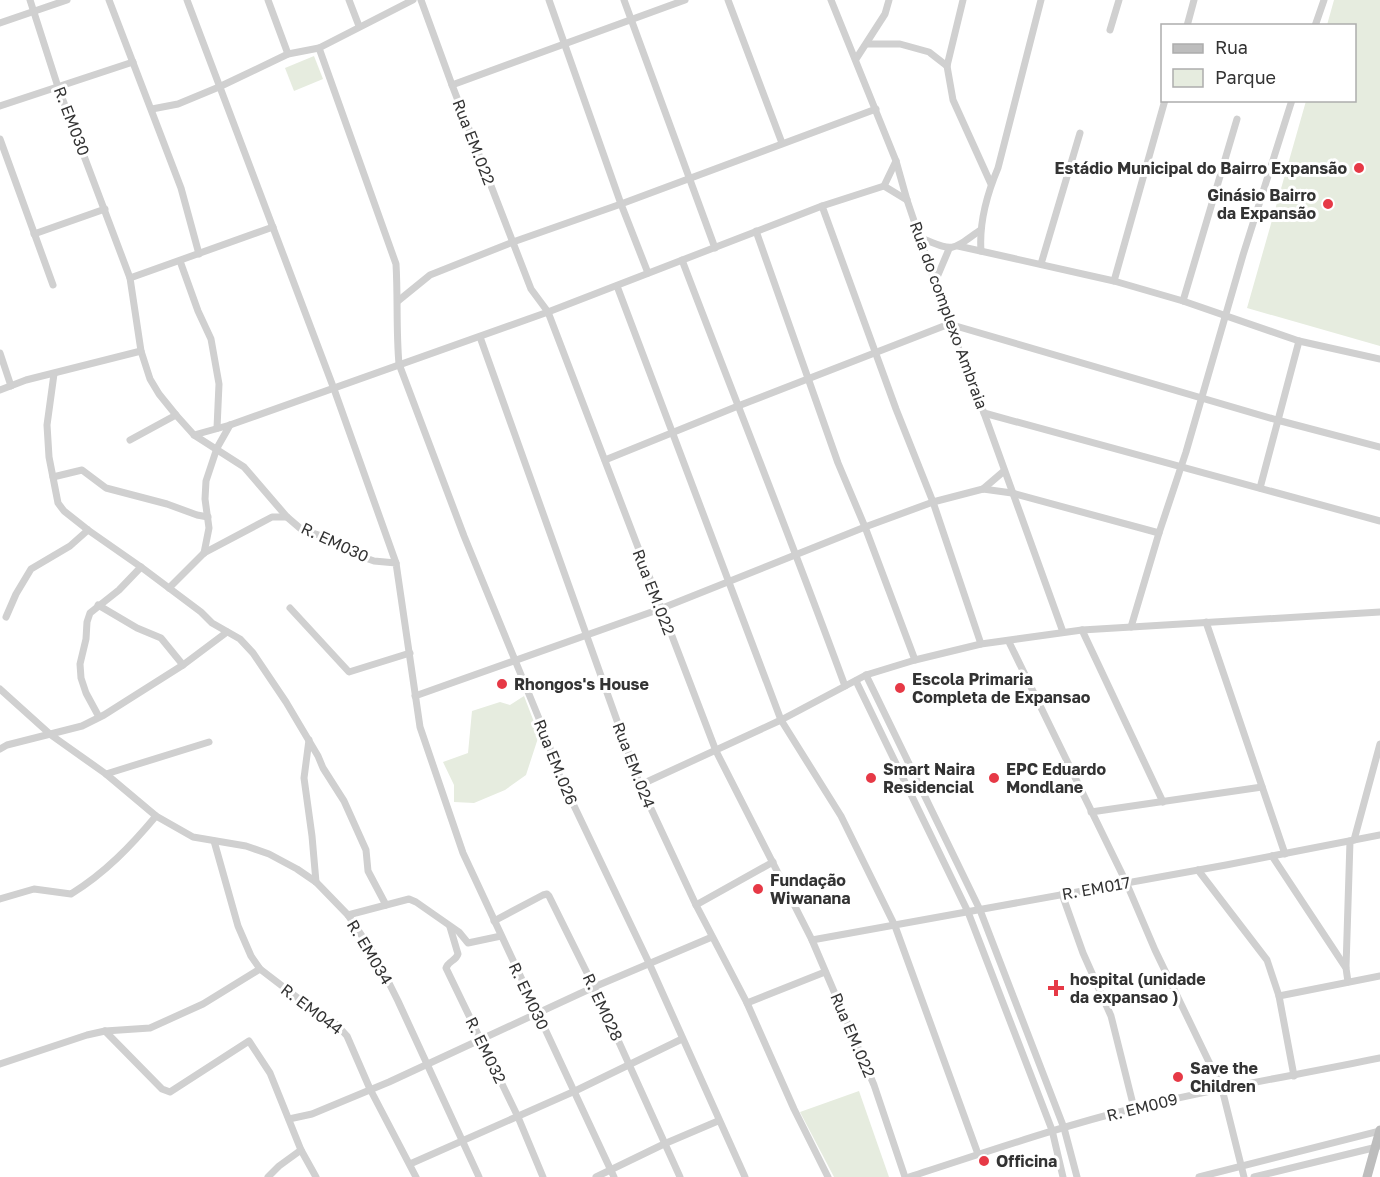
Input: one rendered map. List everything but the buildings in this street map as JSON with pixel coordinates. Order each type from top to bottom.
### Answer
[{"type":"street","name":"R. EM030","points":[[30,0],[58,87],[130,278],[141,351],[150,379],[176,416],[195,435],[244,467],[287,517],[301,529],[336,541],[360,556],[374,561],[396,563],[420,727],[463,853],[612,1174]]},
{"type":"street","points":[[0,23],[67,0]]},
{"type":"street","points":[[109,0],[181,188],[199,254]]},
{"type":"street","points":[[187,0],[334,389],[396,563]]},
{"type":"street","points":[[268,0],[288,54]]},
{"type":"street","points":[[349,0],[358,26]]},
{"type":"street","points":[[152,109],[178,104],[288,54],[319,48],[358,26],[413,0]]},
{"type":"street","name":"Rua EM.022","points":[[421,0],[531,289],[548,312],[716,751],[812,940],[874,1085],[907,1177]]},
{"type":"street","points":[[549,0],[621,204],[648,273]]},
{"type":"street","points":[[624,0],[716,248]]},
{"type":"street","points":[[452,85],[685,0]]},
{"type":"street","points":[[728,0],[782,143]]},
{"type":"street","name":"Rua do complexo Ambraia","points":[[831,0],[896,162],[949,324],[984,413],[1063,632]]},
{"type":"street","points":[[856,59],[885,14],[889,0]]},
{"type":"street","points":[[963,0],[947,66],[953,100],[991,184]]},
{"type":"street","points":[[981,251],[979,231],[991,184],[998,168],[1041,0]]},
{"type":"street","points":[[1110,30],[1119,0]]},
{"type":"street","points":[[1188,24],[1194,0]]},
{"type":"street","points":[[1317,24],[1323,0]]},
{"type":"street","points":[[867,44],[900,44],[935,54],[947,66]]},
{"type":"street","name":"Rua EM.026","points":[[319,48],[396,264],[399,364],[514,660],[547,738],[556,768],[649,963],[745,1177]]},
{"type":"street","points":[[0,106],[133,62]]},
{"type":"street","points":[[1114,281],[1164,102]]},
{"type":"street","points":[[1131,627],[1291,102]]},
{"type":"street","points":[[398,300],[430,275],[513,242],[876,109]]},
{"type":"street","points":[[1183,301],[1237,119]]},
{"type":"street","points":[[1041,264],[1080,133]]},
{"type":"street","points":[[0,140],[52,285]]},
{"type":"street","points":[[195,435],[230,425],[480,337],[822,206],[884,186],[896,162]]},
{"type":"street","points":[[884,186],[907,200]]},
{"type":"street","points":[[822,206],[875,353],[933,502],[981,644]]},
{"type":"street","points":[[34,234],[105,209]]},
{"type":"street","points":[[130,278],[273,227]]},
{"type":"street","points":[[756,231],[807,380],[915,660]]},
{"type":"street","points":[[921,238],[949,249],[958,246],[979,231]]},
{"type":"street","points":[[958,246],[1114,281],[1183,301],[1299,341],[1380,359]]},
{"type":"street","points":[[935,282],[949,249]]},
{"type":"street","points":[[682,260],[797,555],[845,686]]},
{"type":"street","points":[[180,261],[211,339],[219,384],[217,428]]},
{"type":"street","points":[[617,286],[781,720],[841,816],[895,926],[978,1154]]},
{"type":"street","points":[[605,460],[949,324],[1277,420],[1380,447]]},
{"type":"street","name":"Rua EM.024","points":[[480,337],[640,785],[696,905],[747,1003],[794,1109],[828,1177]]},
{"type":"street","points":[[1260,488],[1299,341]]},
{"type":"street","points":[[0,390],[26,380],[141,351]]},
{"type":"street","points":[[0,353],[11,386]]},
{"type":"street","points":[[54,374],[47,425],[49,457],[58,503],[64,511],[88,530],[141,567],[201,612],[212,623],[240,639],[253,653],[286,702],[344,801],[366,849],[368,871],[386,905]]},
{"type":"street","points":[[984,413],[1380,521]]},
{"type":"street","points":[[130,440],[176,416]]},
{"type":"street","points":[[204,554],[209,528],[205,499],[206,481],[217,448],[230,425]]},
{"type":"street","points":[[53,477],[82,470],[106,488],[208,517]]},
{"type":"street","points":[[983,489],[1004,471]]},
{"type":"street","points":[[415,696],[660,609],[933,502],[983,489],[1012,493],[1158,533]]},
{"type":"street","points":[[169,588],[204,554],[272,517],[287,517]]},
{"type":"street","points":[[6,617],[31,569],[70,546],[88,530]]},
{"type":"street","points":[[99,717],[81,678],[80,664],[86,639],[87,622],[90,613],[119,590],[141,567]]},
{"type":"street","points":[[98,605],[137,628],[161,638],[183,665]]},
{"type":"street","points":[[290,608],[349,672],[410,653]]},
{"type":"street","points":[[640,785],[781,720],[866,675],[981,644],[1009,642],[1082,630],[1380,612]]},
{"type":"street","points":[[1206,622],[1285,854]]},
{"type":"street","points":[[1082,630],[1163,802]]},
{"type":"street","points":[[0,749],[7,745],[82,726],[183,665],[227,632]]},
{"type":"street","points":[[1009,642],[1126,882],[1155,950],[1222,1089],[1244,1177]]},
{"type":"street","points":[[866,675],[980,910],[1064,1128],[1077,1177]]},
{"type":"street","points":[[856,681],[968,912],[1052,1130],[1063,1177]]},
{"type":"street","name":"R. EM034","points":[[0,689],[51,735],[106,774],[156,816],[193,837],[246,846],[269,854],[316,882],[348,915],[387,977],[479,1177]]},
{"type":"street","points":[[309,740],[304,778],[316,882]]},
{"type":"street","points":[[106,774],[209,742]]},
{"type":"street","points":[[1348,982],[1346,968],[1352,840],[1380,744]]},
{"type":"street","points":[[307,759],[318,756]]},
{"type":"street","points":[[1091,812],[1262,787]]},
{"type":"street","points":[[0,899],[34,889],[71,894],[105,870],[125,852],[156,816]]},
{"type":"street","name":"R. EM017","points":[[812,940],[1380,835]]},
{"type":"street","name":"R. EM044","points":[[214,841],[238,926],[251,956],[260,969],[320,1015],[336,1024],[347,1035],[370,1089],[416,1177]]},
{"type":"street","points":[[1272,856],[1346,968]]},
{"type":"street","points":[[696,905],[773,862]]},
{"type":"street","points":[[1198,870],[1267,960],[1280,996],[1294,1076]]},
{"type":"street","name":"R. EM028","points":[[494,921],[547,894],[594,987],[680,1177]]},
{"type":"street","points":[[1062,894],[1083,953],[1111,1016],[1134,1108]]},
{"type":"street","points":[[348,915],[409,899],[459,932],[468,943],[501,936]]},
{"type":"street","name":"R. EM032","points":[[450,927],[458,954],[447,964],[446,968],[518,1117],[543,1177]]},
{"type":"street","points":[[289,1119],[312,1114],[427,1066],[594,987],[712,937]]},
{"type":"street","points":[[0,1064],[87,1035],[105,1031],[150,1028],[203,1004],[260,969]]},
{"type":"street","points":[[747,1003],[825,972]]},
{"type":"street","points":[[1280,996],[1380,976]]},
{"type":"street","points":[[105,1031],[167,1092],[171,1092],[249,1041],[270,1073],[301,1150],[316,1177]]},
{"type":"street","points":[[410,1164],[630,1066],[682,1039]]},
{"type":"street","name":"R. EM009","points":[[907,1177],[1052,1130],[1134,1108],[1380,1058]]},
{"type":"street","points":[[597,1177],[612,1174],[664,1144],[718,1121]]},
{"type":"street","points":[[1199,1177],[1380,1130],[1367,1177]]},
{"type":"street","points":[[1254,1177],[1377,1147]]},
{"type":"street","points":[[268,1177],[301,1150]]},
{"type":"green space","name":"Ginásio Bairro da Expansão","points":[[1334,0],[1380,0],[1380,346],[1247,308],[1306,102],[1356,102],[1356,24],[1327,24]]},
{"type":"green space","points":[[314,56],[323,79],[294,91],[285,68]]},
{"type":"green space","points":[[524,696],[539,735],[526,775],[505,790],[474,803],[454,802],[454,785],[443,762],[468,753],[472,711],[500,702],[510,705]]},
{"type":"green space","points":[[859,1091],[889,1177],[834,1177],[800,1112]]},
{"type":"place","name":"Estádio Municipal do Bairro Expansão","points":[[1359,168]]},
{"type":"place","name":"Ginásio Bairro da Expansão","points":[[1328,204]]},
{"type":"place","name":"Rhongos's House","points":[[502,684]]},
{"type":"place","name":"Escola Primaria Completa de Expansao","points":[[900,688]]},
{"type":"place","name":"Smart Naira Residencial","points":[[871,778]]},
{"type":"place","name":"EPC Eduardo Mondlane","points":[[994,778]]},
{"type":"place","name":"Fundação Wiwanana","points":[[758,889]]},
{"type":"place","name":"hospital (unidade da expansao )","points":[[1056,988]]},
{"type":"place","name":"Save the Children","points":[[1178,1077]]},
{"type":"place","name":"Officina","points":[[984,1161]]}]
